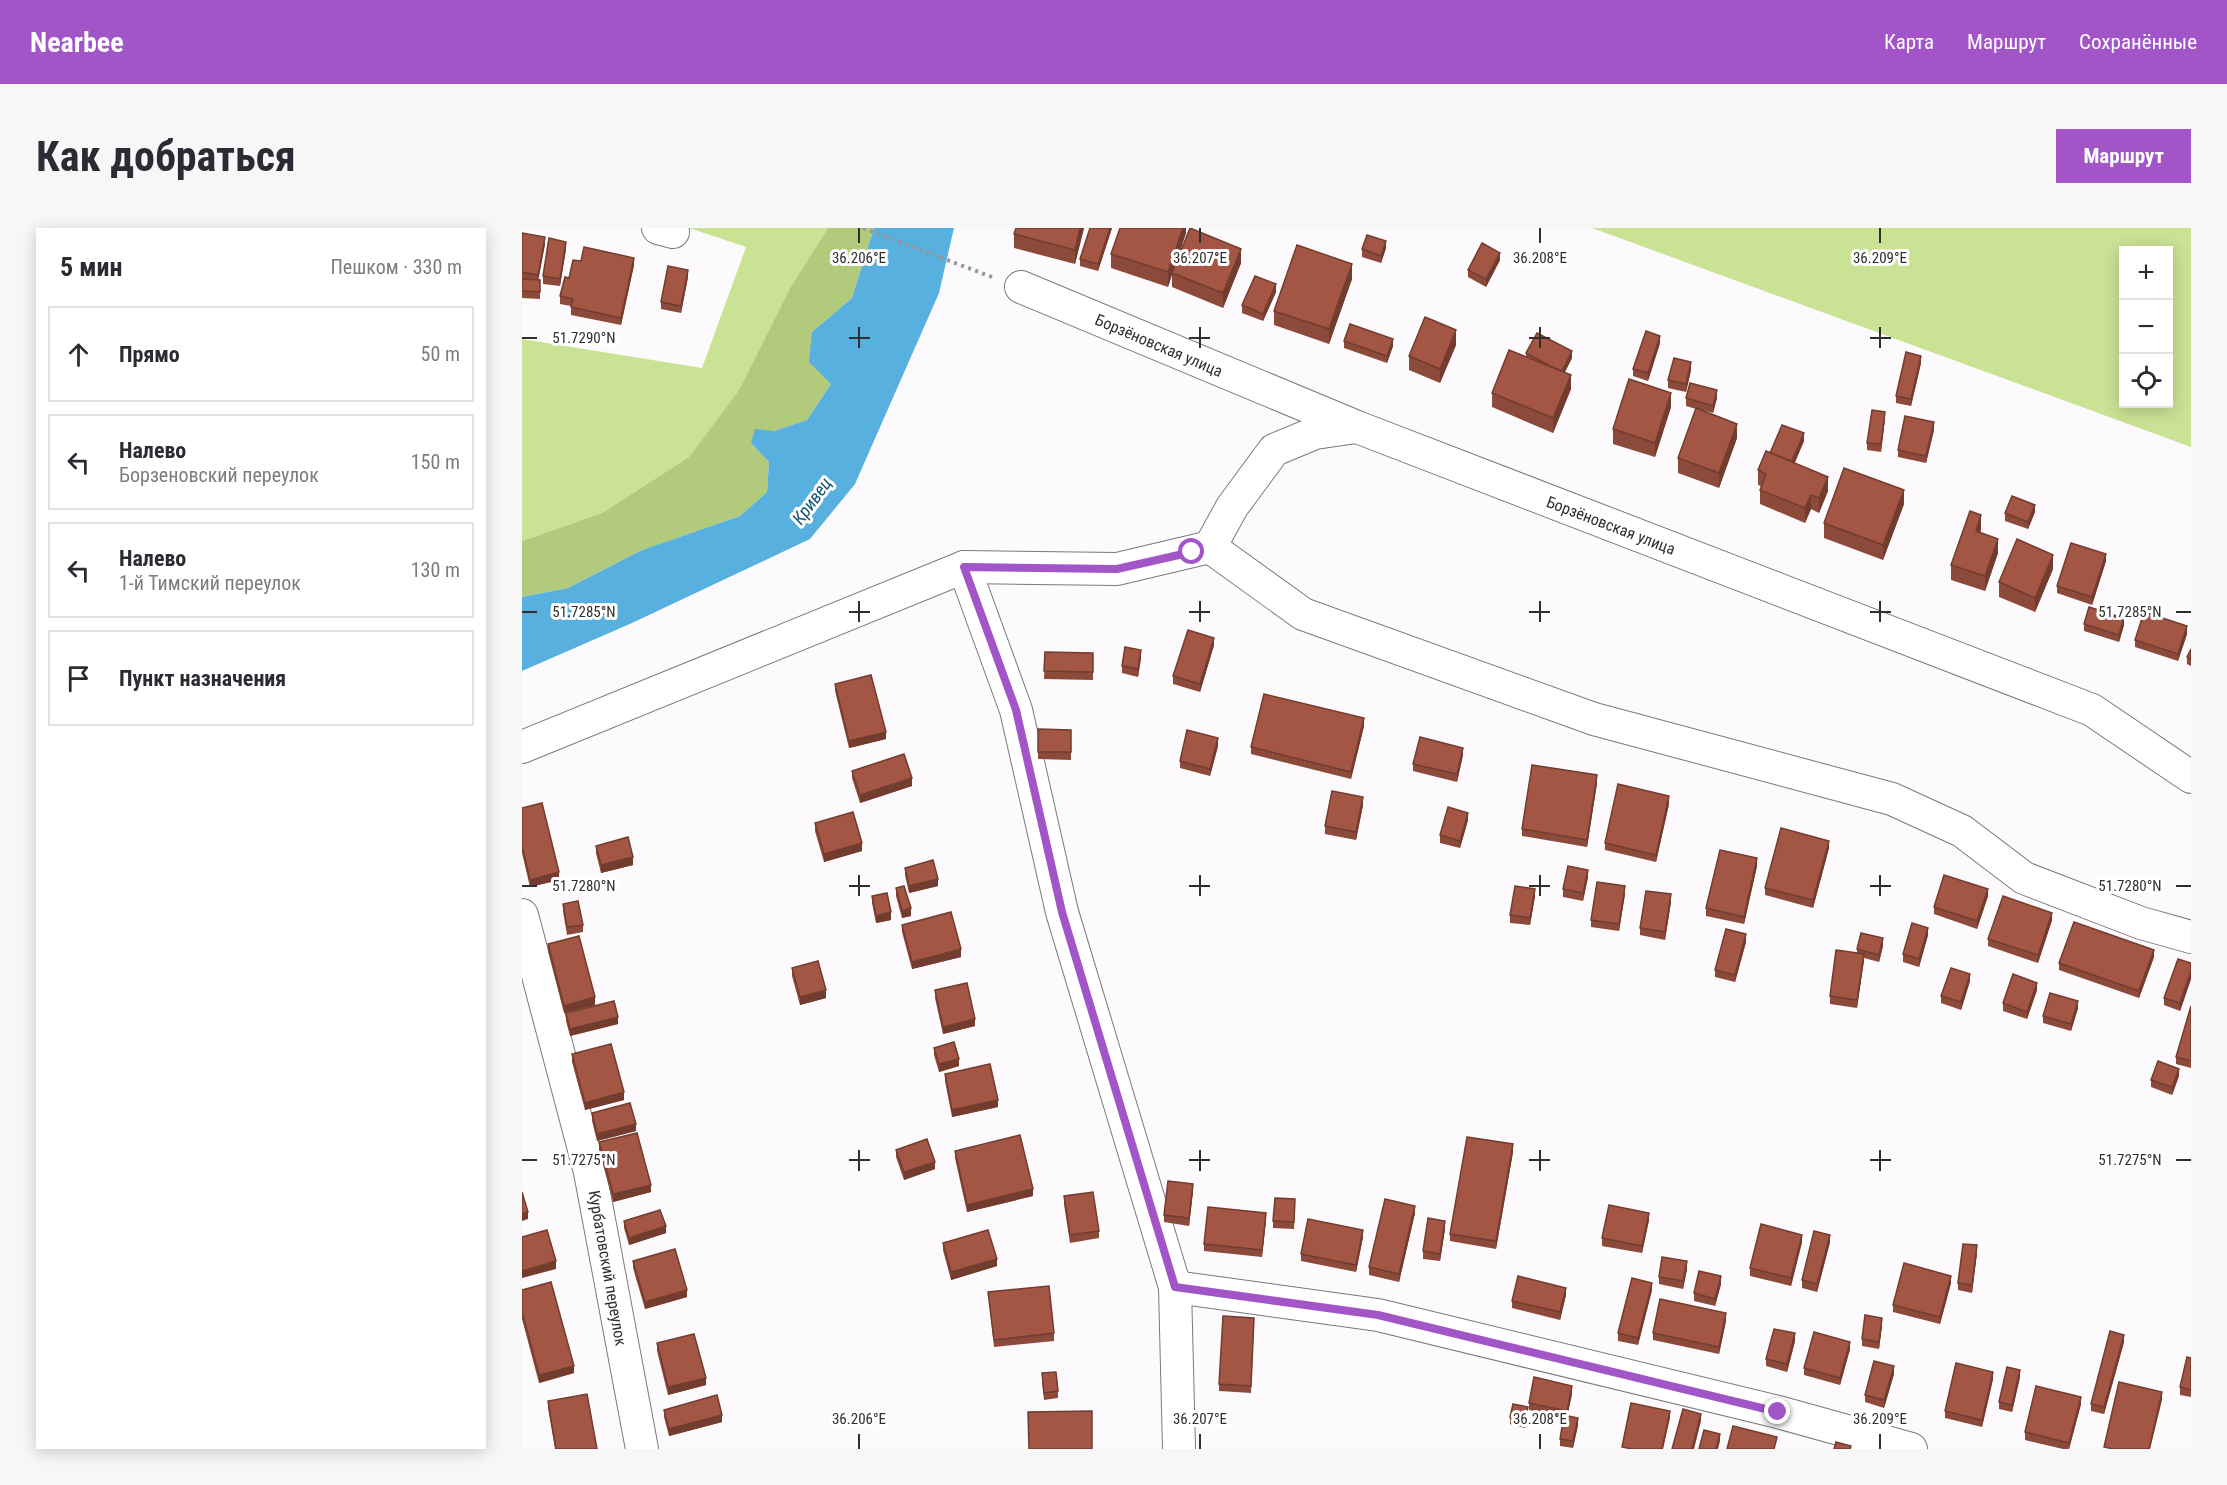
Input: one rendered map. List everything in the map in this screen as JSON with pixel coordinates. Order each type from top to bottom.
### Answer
[{"type":"street","name":"Борзёновская улица","points":[[1021,287],[1357,427],[2092,710],[2191,777]]},
{"type":"street","points":[[522,747],[964,567],[1117,569],[1210,547],[1232,507],[1274,450],[1315,433],[1357,427]]},
{"type":"street","points":[[1210,547],[1303,614],[1594,719],[1892,799],[1962,831],[2024,878],[2141,923],[2191,937]]},
{"type":"street","points":[[964,567],[1016,710],[1062,912],[1175,1287],[1179,1449]]},
{"type":"street","name":"Курбатовский переулок","points":[[522,915],[590,1172],[642,1449]]},
{"type":"street","points":[[1175,1287],[1378,1315],[1778,1412],[1911,1449]]},
{"type":"path","points":[[863,228],[1021,287]]},
{"type":"green space","points":[[689,228],[828,228],[790,288],[739,390],[689,457],[602,513],[522,541],[522,339],[702,368],[746,247]]},
{"type":"green space","points":[[828,228],[874,228],[852,298],[812,332],[831,384],[807,420],[774,431],[751,443],[769,462],[767,492],[740,516],[642,550],[568,588],[522,597],[522,541],[602,513],[689,457],[739,390],[790,288]]},
{"type":"green space","points":[[1592,228],[2191,228],[2191,447]]},
{"type":"water","name":"Кривец","points":[[874,228],[954,228],[939,293],[855,484],[810,539],[632,623],[522,671],[522,597],[568,588],[642,550],[740,516],[767,492],[769,462],[751,443],[755,429],[774,431],[807,420],[831,384],[809,362],[812,332],[852,298]]},
{"type":"building","points":[[1016,228],[1080,228],[1075,250],[1014,234]]},
{"type":"building","points":[[1090,228],[1110,228],[1098,264],[1080,259]]},
{"type":"building","points":[[1120,228],[1183,228],[1168,272],[1111,254]]},
{"type":"building","points":[[1190,228],[1241,249],[1223,293],[1172,273]]},
{"type":"building","points":[[522,233],[545,237],[538,275],[522,272]]},
{"type":"building","points":[[1367,235],[1386,241],[1381,256],[1362,249]]},
{"type":"building","points":[[549,238],[566,242],[560,279],[543,276]]},
{"type":"building","points":[[1482,243],[1500,253],[1486,279],[1468,270]]},
{"type":"building","points":[[1297,245],[1352,264],[1329,329],[1274,311]]},
{"type":"building","points":[[584,247],[634,258],[621,318],[571,307],[573,299],[560,296],[565,277],[569,278],[573,260],[581,261]]},
{"type":"building","points":[[668,266],[688,270],[681,306],[661,302]]},
{"type":"building","points":[[1255,276],[1276,284],[1263,314],[1242,305]]},
{"type":"building","points":[[522,279],[540,280],[540,292],[522,291]]},
{"type":"building","points":[[1425,317],[1456,330],[1440,369],[1409,356]]},
{"type":"building","points":[[1350,324],[1393,339],[1387,356],[1344,341]]},
{"type":"building","points":[[1646,331],[1660,336],[1648,373],[1633,369]]},
{"type":"building","points":[[1537,333],[1572,351],[1562,371],[1526,353]]},
{"type":"building","points":[[1509,350],[1571,375],[1553,418],[1492,393]]},
{"type":"building","points":[[1906,352],[1921,356],[1911,399],[1896,396]]},
{"type":"building","points":[[1674,358],[1691,362],[1686,384],[1668,380]]},
{"type":"building","points":[[1629,379],[1671,393],[1655,443],[1613,429]]},
{"type":"building","points":[[1690,383],[1717,390],[1713,406],[1686,398]]},
{"type":"building","points":[[1696,408],[1737,424],[1719,473],[1678,458]]},
{"type":"building","points":[[1872,410],[1885,412],[1881,444],[1867,443]]},
{"type":"building","points":[[1905,416],[1934,422],[1926,456],[1898,450]]},
{"type":"building","points":[[1782,425],[1804,433],[1792,461],[1770,453]]},
{"type":"building","points":[[1766,451],[1828,477],[1819,498],[1811,495],[1805,508],[1760,490],[1766,474],[1758,470]]},
{"type":"building","points":[[1844,468],[1904,490],[1883,545],[1824,523]]},
{"type":"building","points":[[2012,496],[2035,505],[2028,522],[2005,513]]},
{"type":"building","points":[[1970,511],[1981,515],[1976,531],[1998,539],[1985,576],[1951,565]]},
{"type":"building","points":[[2017,539],[2053,555],[2035,598],[1999,582]]},
{"type":"building","points":[[2071,543],[2106,554],[2092,597],[2057,586]]},
{"type":"building","points":[[2089,607],[2124,618],[2119,635],[2084,624]]},
{"type":"building","points":[[2144,612],[2187,626],[2178,654],[2135,640]]},
{"type":"building","points":[[1188,630],[1214,638],[1200,684],[1173,676]]},
{"type":"building","points":[[1125,647],[1141,650],[1138,669],[1122,666]]},
{"type":"building","points":[[1045,652],[1093,653],[1093,672],[1044,671]]},
{"type":"building","points":[[871,675],[886,732],[849,741],[835,684]]},
{"type":"building","points":[[1264,694],[1364,718],[1351,772],[1251,747]]},
{"type":"building","points":[[1038,729],[1071,730],[1071,752],[1038,752]]},
{"type":"building","points":[[1187,730],[1218,738],[1210,769],[1180,761]]},
{"type":"building","points":[[1420,737],[1463,748],[1457,774],[1413,764]]},
{"type":"building","points":[[904,754],[912,778],[860,795],[852,771]]},
{"type":"building","points":[[1532,765],[1597,775],[1587,840],[1522,829]]},
{"type":"building","points":[[1618,784],[1669,796],[1656,855],[1605,843]]},
{"type":"building","points":[[1332,791],[1363,797],[1356,832],[1325,826]]},
{"type":"building","points":[[542,803],[559,872],[530,880],[522,846],[522,808]]},
{"type":"building","points":[[1448,807],[1468,813],[1460,841],[1440,835]]},
{"type":"building","points":[[853,812],[862,843],[824,854],[815,823]]},
{"type":"building","points":[[1781,828],[1829,841],[1813,900],[1765,888]]},
{"type":"building","points":[[628,837],[633,857],[601,865],[596,846]]},
{"type":"building","points":[[1720,850],[1757,858],[1744,917],[1706,908]]},
{"type":"building","points":[[933,860],[938,879],[909,886],[905,868]]},
{"type":"building","points":[[1568,866],[1588,870],[1583,893],[1563,889]]},
{"type":"building","points":[[1944,875],[1988,889],[1977,921],[1934,907]]},
{"type":"building","points":[[1597,882],[1625,886],[1619,924],[1591,920]]},
{"type":"building","points":[[904,886],[911,908],[902,911],[896,888]]},
{"type":"building","points":[[1515,886],[1535,889],[1530,918],[1510,915]]},
{"type":"building","points":[[1646,891],[1671,894],[1665,932],[1640,928]]},
{"type":"building","points":[[887,893],[891,912],[876,916],[872,896]]},
{"type":"building","points":[[2003,896],[2052,913],[2038,955],[1988,939]]},
{"type":"building","points":[[578,901],[583,925],[567,927],[563,904]]},
{"type":"building","points":[[951,912],[961,949],[912,962],[902,925]]},
{"type":"building","points":[[2074,922],[2154,950],[2139,991],[2059,963]]},
{"type":"building","points":[[1912,923],[1928,928],[1919,959],[1903,954]]},
{"type":"building","points":[[1726,929],[1746,934],[1735,975],[1715,970]]},
{"type":"building","points":[[1861,933],[1883,938],[1879,955],[1857,949]]},
{"type":"building","points":[[579,936],[595,997],[564,1006],[548,944]]},
{"type":"building","points":[[1836,950],[1864,954],[1857,1000],[1830,996]]},
{"type":"building","points":[[2178,959],[2191,963],[2191,971],[2180,1003],[2164,998]]},
{"type":"building","points":[[818,961],[826,990],[800,997],[792,968]]},
{"type":"building","points":[[1951,968],[1970,974],[1961,1002],[1941,996]]},
{"type":"building","points":[[2013,974],[2037,983],[2027,1012],[2003,1003]]},
{"type":"building","points":[[967,983],[975,1019],[943,1027],[935,990]]},
{"type":"building","points":[[2050,993],[2078,1001],[2071,1024],[2043,1016]]},
{"type":"building","points":[[614,1001],[618,1017],[570,1029],[566,1013]]},
{"type":"building","points":[[2191,1006],[2191,1061],[2176,1057]]},
{"type":"building","points":[[954,1042],[959,1059],[939,1064],[934,1048]]},
{"type":"building","points":[[611,1044],[624,1092],[585,1103],[572,1054]]},
{"type":"building","points":[[2158,1061],[2179,1069],[2172,1087],[2151,1080]]},
{"type":"building","points":[[990,1064],[998,1100],[952,1110],[945,1074]]},
{"type":"building","points":[[630,1103],[636,1124],[597,1134],[592,1113]]},
{"type":"building","points":[[637,1133],[651,1185],[613,1194],[599,1142]]},
{"type":"building","points":[[1020,1135],[1033,1189],[967,1205],[955,1151]]},
{"type":"building","points":[[1467,1137],[1513,1144],[1496,1241],[1450,1234]]},
{"type":"building","points":[[927,1139],[935,1162],[904,1172],[896,1150]]},
{"type":"building","points":[[1168,1181],[1193,1184],[1189,1218],[1164,1215]]},
{"type":"building","points":[[522,1192],[528,1212],[522,1214]]},
{"type":"building","points":[[1093,1192],[1099,1231],[1070,1235],[1064,1196]]},
{"type":"building","points":[[1275,1198],[1295,1199],[1294,1222],[1273,1221]]},
{"type":"building","points":[[1385,1199],[1415,1206],[1399,1274],[1369,1267]]},
{"type":"building","points":[[1609,1205],[1649,1213],[1642,1246],[1602,1238]]},
{"type":"building","points":[[1208,1207],[1266,1213],[1262,1250],[1204,1244]]},
{"type":"building","points":[[660,1210],[666,1226],[629,1238],[624,1221]]},
{"type":"building","points":[[1428,1218],[1445,1221],[1440,1254],[1423,1251]]},
{"type":"building","points":[[1308,1219],[1363,1230],[1356,1265],[1301,1254]]},
{"type":"building","points":[[1761,1224],[1802,1235],[1791,1278],[1750,1268]]},
{"type":"building","points":[[547,1230],[556,1261],[522,1271],[522,1237]]},
{"type":"building","points":[[988,1230],[997,1259],[951,1272],[943,1243]]},
{"type":"building","points":[[1814,1231],[1830,1235],[1817,1284],[1802,1280]]},
{"type":"building","points":[[1963,1244],[1977,1245],[1972,1285],[1958,1283]]},
{"type":"building","points":[[675,1249],[687,1290],[645,1302],[633,1261]]},
{"type":"building","points":[[1662,1257],[1687,1261],[1683,1281],[1659,1277]]},
{"type":"building","points":[[1904,1263],[1951,1276],[1940,1317],[1893,1305]]},
{"type":"building","points":[[1699,1271],[1721,1276],[1715,1299],[1694,1293]]},
{"type":"building","points":[[1518,1276],[1566,1288],[1560,1312],[1512,1301]]},
{"type":"building","points":[[1632,1278],[1652,1283],[1638,1338],[1618,1333]]},
{"type":"building","points":[[551,1282],[574,1366],[539,1375],[522,1312],[522,1290]]},
{"type":"building","points":[[1049,1286],[1054,1333],[994,1340],[988,1292]]},
{"type":"building","points":[[1660,1299],[1726,1313],[1719,1347],[1653,1333]]},
{"type":"building","points":[[1865,1315],[1882,1318],[1879,1342],[1862,1339]]},
{"type":"building","points":[[1223,1316],[1254,1318],[1251,1386],[1219,1384]]},
{"type":"building","points":[[1774,1329],[1795,1333],[1787,1364],[1766,1359]]},
{"type":"building","points":[[2110,1331],[2124,1335],[2104,1407],[2091,1404]]},
{"type":"building","points":[[1814,1332],[1850,1342],[1840,1378],[1804,1368]]},
{"type":"building","points":[[694,1334],[706,1378],[668,1387],[657,1343]]},
{"type":"building","points":[[2187,1357],[2191,1358],[2191,1390],[2180,1387]]},
{"type":"building","points":[[1874,1361],[1894,1366],[1884,1400],[1865,1395]]},
{"type":"building","points":[[1956,1363],[1993,1372],[1982,1420],[1945,1411]]},
{"type":"building","points":[[2007,1367],[2020,1370],[2012,1405],[1999,1402]]},
{"type":"building","points":[[1056,1372],[1058,1391],[1044,1393],[1042,1373]]},
{"type":"building","points":[[1534,1377],[1572,1386],[1567,1411],[1529,1403]]},
{"type":"building","points":[[2119,1382],[2162,1392],[2149,1449],[2104,1447]]},
{"type":"building","points":[[2036,1386],[2081,1397],[2069,1443],[2025,1432]]},
{"type":"building","points":[[587,1394],[597,1449],[556,1449],[548,1401]]},
{"type":"building","points":[[717,1395],[722,1415],[669,1429],[664,1410]]},
{"type":"building","points":[[1631,1403],[1670,1411],[1662,1449],[1622,1447]]},
{"type":"building","points":[[1513,1404],[1528,1407],[1525,1420],[1510,1417]]},
{"type":"building","points":[[1683,1409],[1701,1414],[1692,1449],[1672,1449]]},
{"type":"building","points":[[1092,1411],[1092,1449],[1029,1449],[1028,1412]]},
{"type":"building","points":[[1564,1415],[1578,1418],[1573,1441],[1560,1439]]},
{"type":"building","points":[[1733,1426],[1777,1437],[1774,1449],[1727,1449]]},
{"type":"building","points":[[1704,1430],[1720,1434],[1716,1449],[1699,1449]]},
{"type":"building","points":[[1836,1442],[1851,1446],[1850,1449],[1834,1449]]},
{"type":"route","points":[[1192,552],[1117,569],[964,567],[1016,710],[1062,912],[1175,1287],[1378,1315],[1778,1412]]}]
